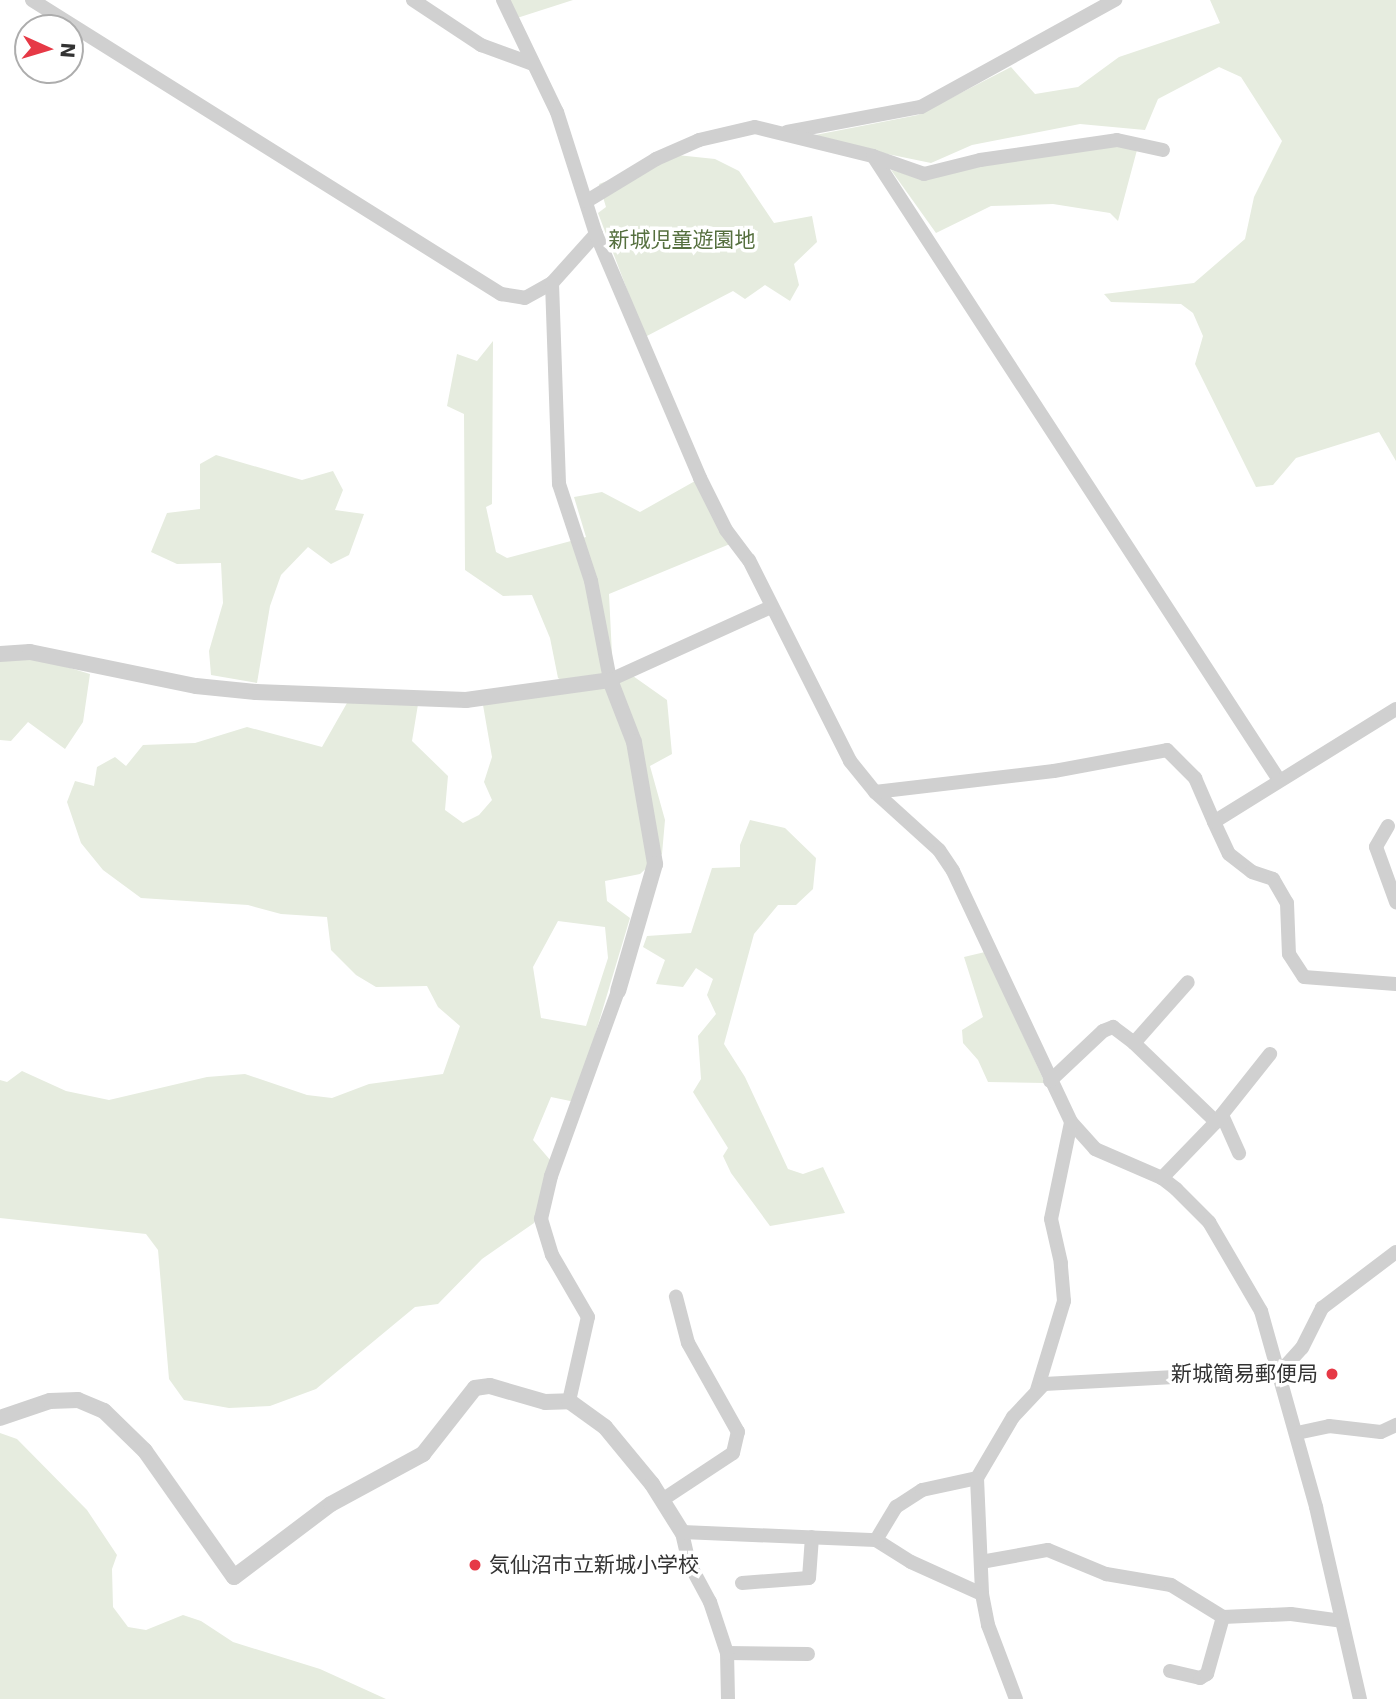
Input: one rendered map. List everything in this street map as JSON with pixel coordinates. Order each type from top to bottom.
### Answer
[{"type":"street","points":[[32,0],[501,294],[525,298],[552,283],[596,234]]},
{"type":"street","points":[[413,0],[481,45],[533,64]]},
{"type":"street","points":[[503,0],[557,112],[596,234],[699,478],[771,607],[849,761],[876,792],[939,850],[953,871],[1071,1122],[1095,1149],[1162,1178],[1209,1222],[1261,1311],[1281,1371],[1297,1433],[1360,1699]]},
{"type":"street","points":[[779,134],[921,107],[1115,0]]},
{"type":"street","points":[[587,201],[628,172],[699,140],[755,127],[873,156],[924,174],[980,160],[1117,140],[1163,150]]},
{"type":"street","points":[[873,156],[1279,780]]},
{"type":"street","points":[[552,283],[559,484],[591,581],[610,681],[634,742],[655,864],[618,991],[551,1176],[541,1219],[552,1255],[589,1317],[569,1401]]},
{"type":"street","points":[[0,654],[30,652],[197,686],[256,692],[466,700],[610,681],[771,607]]},
{"type":"street","points":[[1214,822],[1396,709]]},
{"type":"street","points":[[876,792],[1054,771],[1167,750],[1195,778],[1229,854],[1252,872],[1273,879],[1287,903],[1289,954],[1304,977],[1396,984]]},
{"type":"street","points":[[1388,826],[1376,847],[1396,902]]},
{"type":"street","points":[[1133,1042],[1188,982]]},
{"type":"street","points":[[1050,1081],[1103,1031],[1113,1027],[1219,1119],[1238,1153]]},
{"type":"street","points":[[1162,1178],[1219,1119],[1270,1054]]},
{"type":"street","points":[[1037,1391],[1063,1301],[1061,1264],[1051,1220],[1071,1122]]},
{"type":"street","points":[[1016,1699],[988,1625],[982,1594],[978,1478],[1013,1417],[1044,1384],[1281,1371],[1302,1348],[1322,1308],[1396,1252]]},
{"type":"street","points":[[662,1500],[733,1453],[738,1432],[688,1343],[677,1297]]},
{"type":"street","points":[[0,1418],[50,1401],[78,1400],[104,1411],[145,1451],[234,1577],[331,1504],[423,1454],[475,1388],[491,1386],[544,1402],[569,1401],[605,1427],[662,1500],[682,1532],[690,1563],[710,1602],[727,1653],[728,1699]]},
{"type":"street","points":[[1297,1433],[1329,1426],[1381,1432],[1396,1425]]},
{"type":"street","points":[[876,1540],[896,1507],[922,1490],[978,1478]]},
{"type":"street","points":[[682,1532],[876,1540],[911,1562],[982,1594]]},
{"type":"street","points":[[742,1583],[809,1578],[813,1536]]},
{"type":"street","points":[[981,1562],[1048,1550],[1106,1574],[1171,1586],[1223,1617],[1290,1614],[1342,1621]]},
{"type":"street","points":[[1170,1671],[1200,1678],[1207,1674],[1223,1617]]},
{"type":"street","points":[[727,1653],[808,1654]]},
{"type":"green space","points":[[509,0],[573,0],[517,18]]},
{"type":"green space","points":[[1210,0],[1396,0],[1396,461],[1379,432],[1296,458],[1273,485],[1256,487],[1195,364],[1203,336],[1193,313],[1181,304],[1111,302],[1104,294],[1194,283],[1245,239],[1254,197],[1282,141],[1241,77],[1219,67],[1158,99],[1145,130],[1080,124],[972,145],[931,163],[805,137],[918,115],[1011,67],[1035,94],[1078,87],[1119,57],[1220,23]]},
{"type":"green space","points":[[1115,146],[1137,150],[1118,221],[1110,213],[1053,204],[991,206],[936,233],[891,170],[925,179],[1014,159]]},
{"type":"green space","name":"新城児童遊園地","points":[[677,155],[715,159],[739,171],[774,223],[812,216],[817,242],[794,264],[799,285],[790,301],[765,285],[745,299],[733,291],[645,337],[598,213],[606,207],[599,184]]},
{"type":"green space","points":[[493,341],[492,504],[486,507],[496,552],[507,558],[586,537],[574,497],[602,492],[640,512],[695,481],[730,544],[609,594],[613,675],[570,685],[558,678],[550,638],[532,595],[503,596],[465,570],[464,414],[447,406],[457,354],[477,361]]},
{"type":"green space","points":[[216,455],[302,480],[333,471],[343,490],[335,510],[364,514],[349,555],[331,564],[308,547],[281,575],[270,606],[257,683],[211,675],[209,651],[223,603],[221,563],[177,564],[151,552],[167,513],[200,509],[200,464]]},
{"type":"green space","points":[[37,658],[90,674],[83,722],[65,749],[28,722],[11,741],[0,740],[0,659]]},
{"type":"green space","points":[[633,676],[667,700],[672,754],[650,766],[665,820],[662,854],[640,874],[605,881],[607,901],[630,918],[575,1102],[551,1097],[533,1140],[551,1161],[534,1223],[482,1259],[438,1304],[415,1307],[316,1389],[270,1406],[229,1408],[184,1400],[169,1379],[158,1250],[146,1234],[0,1218],[0,1080],[7,1082],[22,1071],[66,1091],[109,1100],[207,1077],[245,1074],[307,1095],[332,1098],[369,1084],[443,1074],[460,1026],[438,1007],[427,986],[376,987],[356,975],[331,950],[327,917],[281,914],[248,905],[141,898],[103,870],[81,843],[67,802],[75,781],[94,786],[97,767],[115,757],[126,766],[143,745],[195,743],[247,727],[322,747],[347,703],[420,692],[412,741],[448,776],[445,810],[463,823],[479,815],[492,800],[484,782],[492,757],[483,705]],"holes":[[[558,921],[605,927],[608,958],[586,1026],[541,1018],[533,967]]]},
{"type":"green space","points":[[750,820],[785,828],[816,858],[813,889],[796,905],[778,905],[754,934],[724,1044],[745,1077],[788,1169],[803,1174],[823,1167],[845,1213],[770,1226],[731,1173],[723,1156],[728,1148],[693,1092],[701,1079],[698,1036],[716,1014],[707,995],[713,979],[696,968],[683,987],[656,984],[665,960],[643,947],[647,936],[691,933],[712,868],[740,867],[740,845]]},
{"type":"green space","points":[[985,952],[1045,1083],[988,1082],[978,1060],[963,1043],[962,1030],[983,1017],[964,957]]},
{"type":"green space","points":[[0,1433],[17,1439],[87,1510],[117,1555],[112,1569],[113,1607],[128,1627],[146,1630],[183,1615],[201,1621],[233,1642],[320,1669],[386,1699],[0,1699]]},
{"type":"place","name":"新城簡易郵便局","points":[[1332,1374]]},
{"type":"place","name":"気仙沼市立新城小学校","points":[[475,1565]]}]
